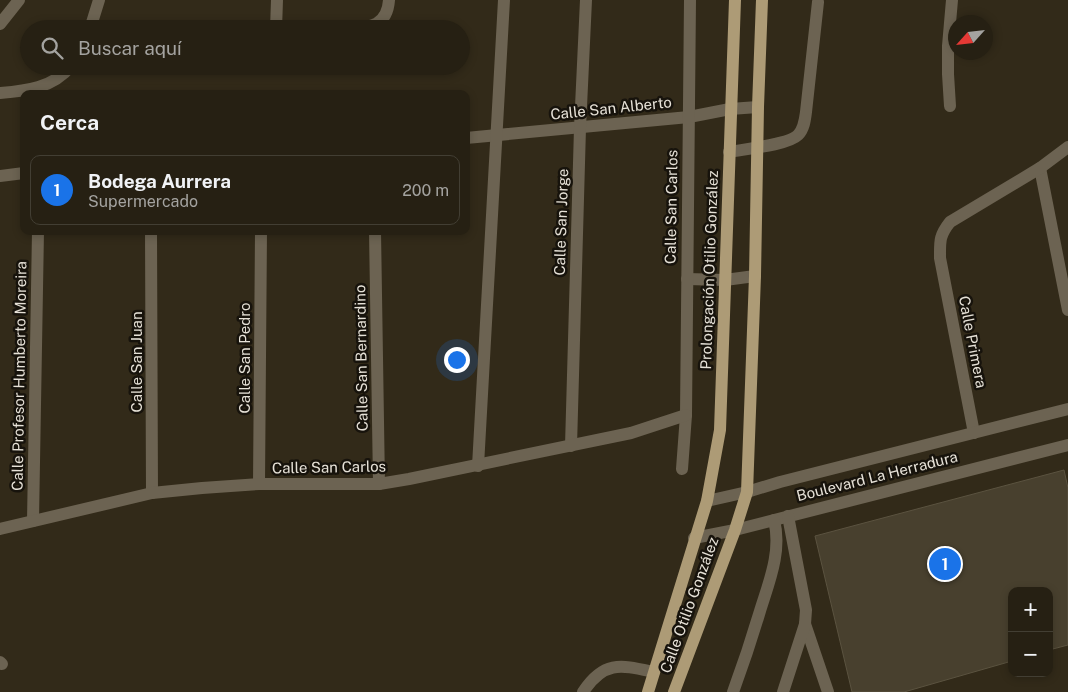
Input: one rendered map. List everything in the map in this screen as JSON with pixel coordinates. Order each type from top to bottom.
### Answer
[{"type":"main road","name":"Prolongación Otilio González","points":[[694,538],[707,501],[720,430],[735,0]]},
{"type":"main road","points":[[735,530],[747,492],[762,0]]},
{"type":"main road","name":"Calle Otilio González","points":[[674,692],[735,530]]},
{"type":"main road","name":"Calle Otilio González","points":[[648,692],[694,538]]},
{"type":"street","points":[[0,24],[19,0]]},
{"type":"street","points":[[92,20],[98,0]]},
{"type":"street","points":[[276,20],[277,0]]},
{"type":"street","points":[[382,20],[386,17],[389,10],[389,0]]},
{"type":"street","points":[[478,466],[504,0]]},
{"type":"street","name":"Calle San Jorge","points":[[571,446],[580,128],[586,0]]},
{"type":"street","name":"Calle San Carlos","points":[[682,469],[686,415],[690,0]]},
{"type":"street","points":[[950,106],[948,55],[952,0]]},
{"type":"street","points":[[729,152],[790,140],[799,134],[804,125],[818,2]]},
{"type":"street","points":[[22,90],[37,88],[62,75]]},
{"type":"street","points":[[0,93],[20,90]]},
{"type":"street","name":"Calle San Alberto","points":[[470,138],[689,117],[730,109],[758,107]]},
{"type":"street","name":"Calle Primera","points":[[974,433],[940,258],[942,232],[950,222],[1040,168],[1068,147]]},
{"type":"street","points":[[1040,168],[1068,310]]},
{"type":"street","points":[[0,176],[20,174]]},
{"type":"street","name":"Calle Profesor Humberto Moreira","points":[[33,521],[38,235]]},
{"type":"street","name":"Calle San Juan","points":[[151,235],[152,493]]},
{"type":"street","name":"Calle San Pedro","points":[[259,484],[261,235]]},
{"type":"street","name":"Calle San Bernardino","points":[[375,235],[379,484]]},
{"type":"street","points":[[686,279],[725,280],[755,276]]},
{"type":"street","name":"Boulevard La Herradura","points":[[707,501],[1068,409]]},
{"type":"street","name":"Calle San Carlos","points":[[0,529],[152,493],[259,484],[379,484],[478,466],[631,433],[686,415]]},
{"type":"street","name":"Boulevard La Herradura","points":[[694,538],[735,530],[1068,445]]},
{"type":"street","points":[[783,692],[805,624],[806,610],[788,516]]},
{"type":"street","points":[[733,692],[773,567],[777,540],[774,520]]},
{"type":"street","points":[[805,624],[828,692]]},
{"type":"street","points":[[583,692],[589,683],[610,667],[623,665],[654,672]]},
{"type":"building","points":[[1064,470],[1068,488],[1068,645],[1053,649],[1053,587],[1008,587],[1008,662],[904,692],[852,692],[815,536]]},
{"type":"place","name":"Bodega Aurrera","points":[[945,564]]}]
